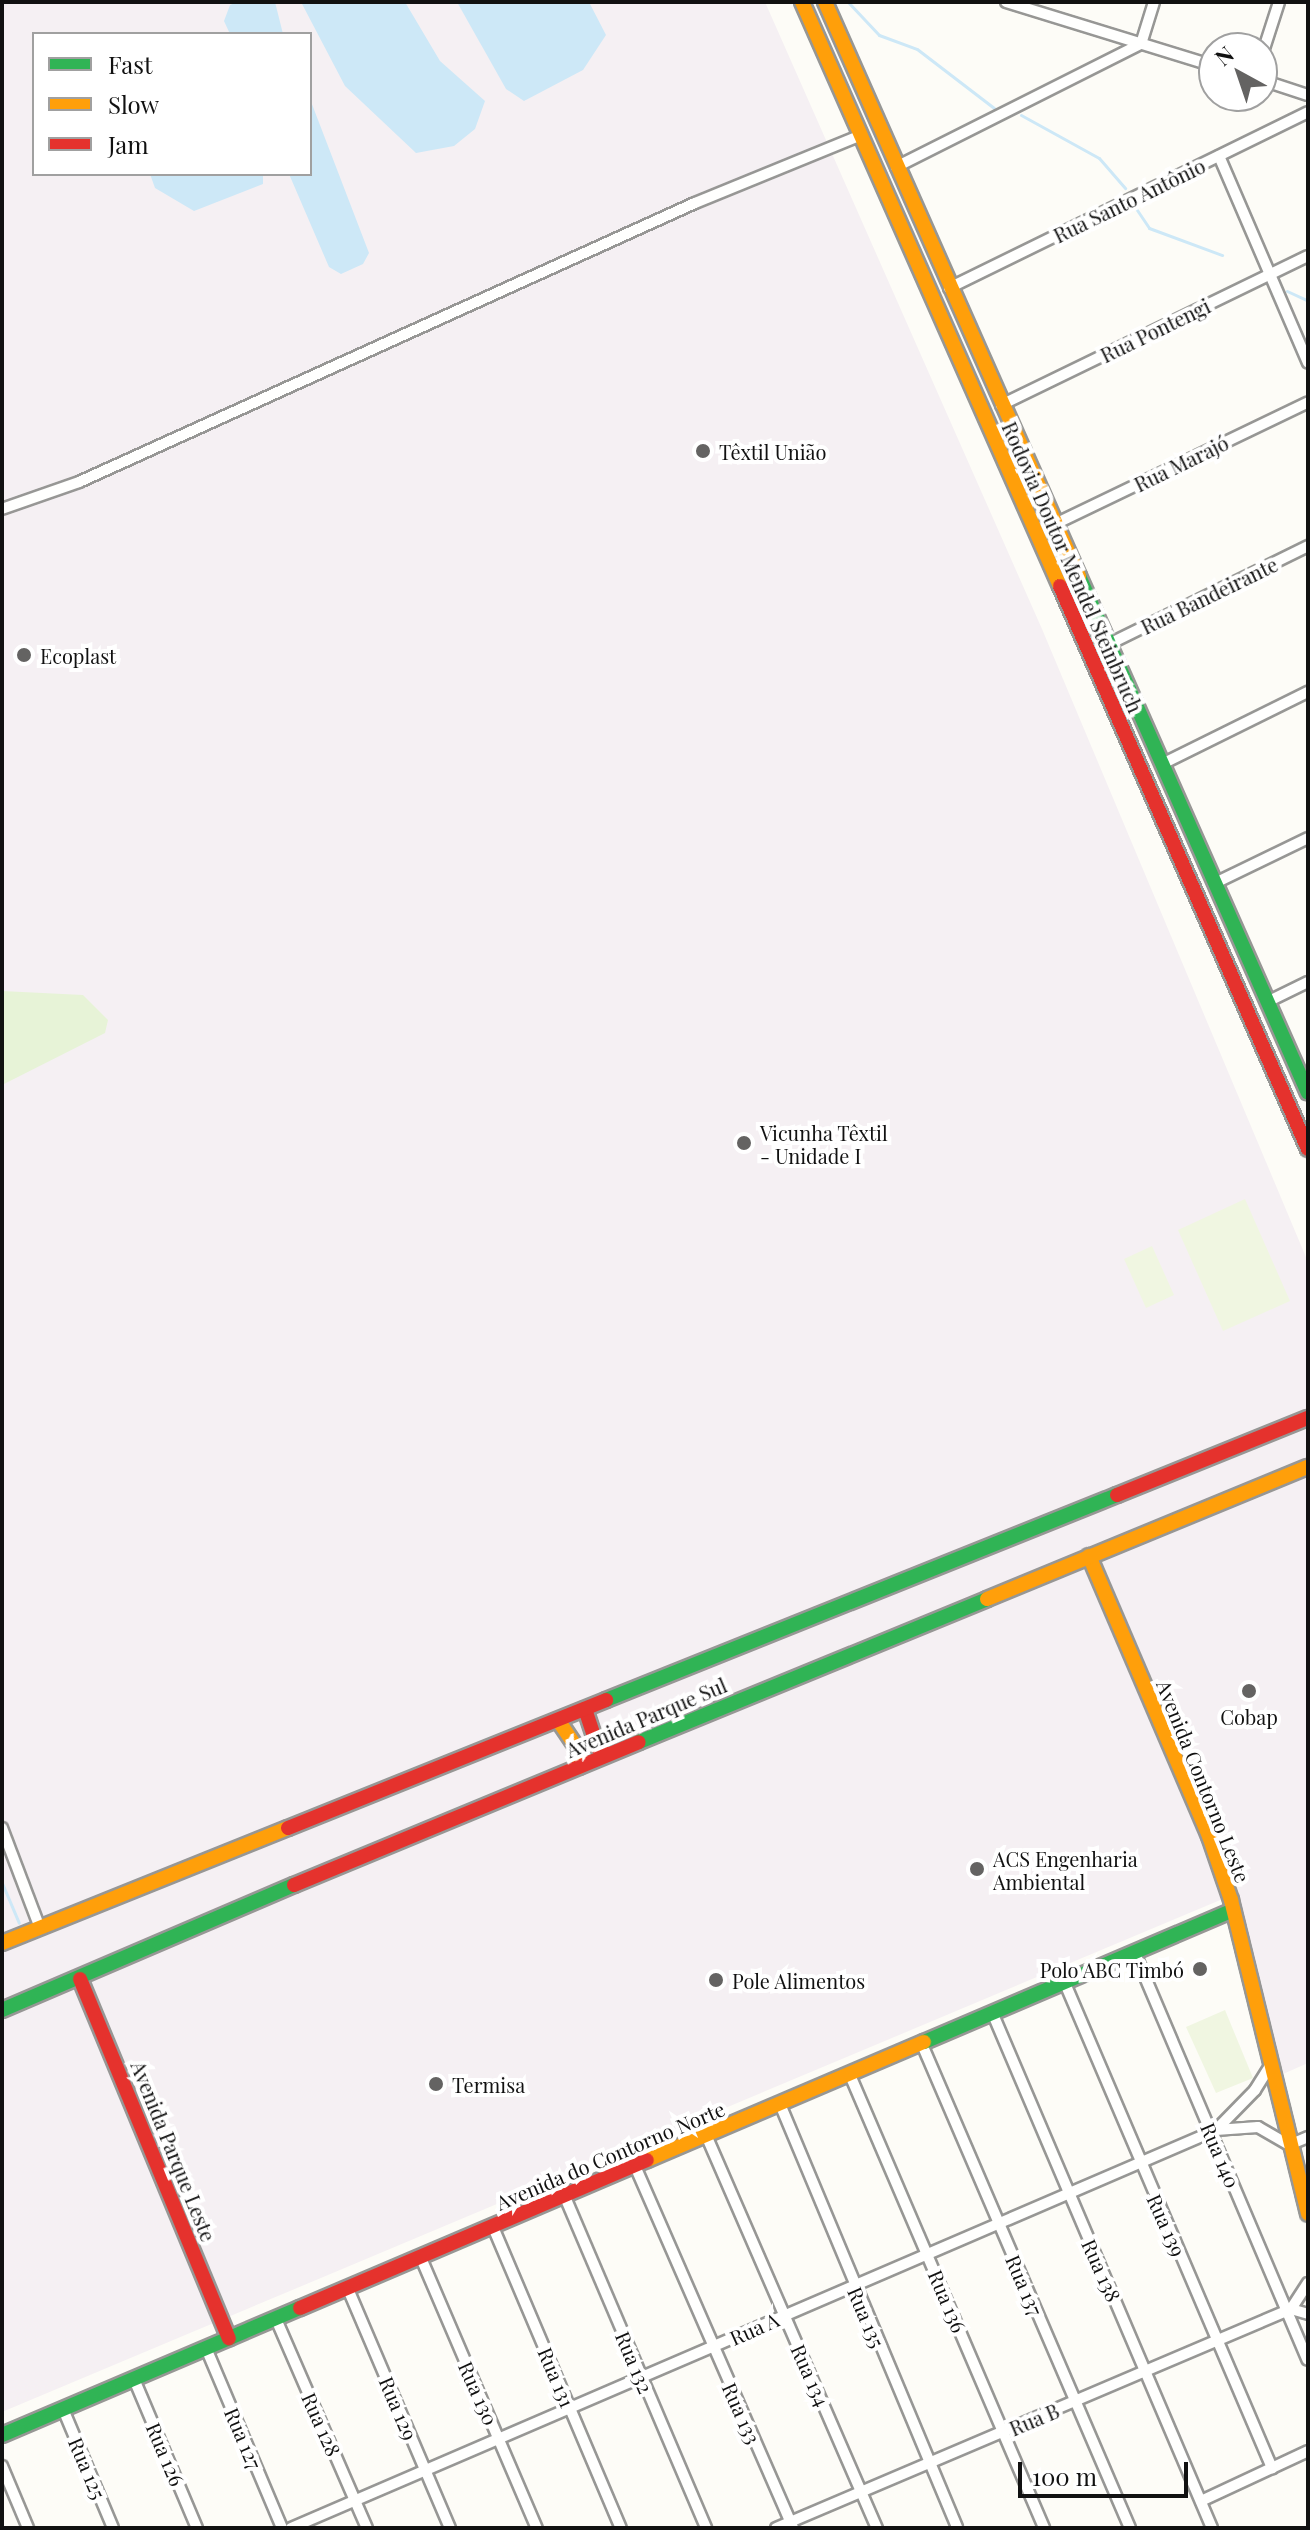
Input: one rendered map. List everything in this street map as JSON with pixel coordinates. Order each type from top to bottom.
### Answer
[{"type":"main road","name":"Rodovia Doutor Mendel Steinbruch","points":[[802,2],[1308,1149]]},
{"type":"main road","name":"Rodovia Doutor Mendel Steinbruch","points":[[825,2],[895,168],[1308,1093]]},
{"type":"main road","name":"Avenida Parque Sul","points":[[2,1943],[1308,1418]]},
{"type":"main road","name":"Avenida Parque Sul","points":[[2,2010],[607,1755],[1308,1467]]},
{"type":"main road","name":"Avenida Contorno Leste","points":[[1089,1556],[1209,1836],[1233,1910],[1308,2214]]},
{"type":"main road","points":[[585,1709],[598,1748],[607,1755]]},
{"type":"main road","points":[[558,1720],[580,1753],[579,1767]]},
{"type":"main road","name":"Avenida do Contorno Norte","points":[[2,2435],[1233,1910]]},
{"type":"main road","name":"Avenida Parque Leste","points":[[80,1979],[229,2338]]},
{"type":"street","points":[[1006,2],[1027,5],[1198,61]]},
{"type":"street","points":[[895,168],[1141,44],[1154,2]]},
{"type":"street","points":[[1269,32],[1279,2]]},
{"type":"street","points":[[1278,85],[1308,95]]},
{"type":"street","name":"Rua Santo Antônio","points":[[949,288],[1308,112]]},
{"type":"street","points":[[2,509],[79,482],[695,203],[859,136]]},
{"type":"street","points":[[1219,156],[1308,363]]},
{"type":"street","name":"Rua Pontengi","points":[[1001,405],[1308,256]]},
{"type":"street","name":"Rua Marajó","points":[[1055,524],[1308,402]]},
{"type":"street","name":"Rua Bandeirante","points":[[1109,644],[1308,546]]},
{"type":"street","points":[[1162,764],[1308,692]]},
{"type":"street","points":[[1215,883],[1308,838]]},
{"type":"street","points":[[1267,1002],[1308,982]]},
{"type":"street","points":[[2,1828],[40,1928]]},
{"type":"street","name":"Rua 140","points":[[1134,1951],[1214,2131],[1308,2360]]},
{"type":"street","name":"Rua 139","points":[[1064,1981],[1272,2468]]},
{"type":"street","name":"Rua 138","points":[[992,2012],[1212,2528]]},
{"type":"street","name":"Rua 137","points":[[921,2042],[1130,2528]]},
{"type":"street","name":"Rua A","points":[[1214,2131],[1255,2090],[1272,2063]]},
{"type":"street","name":"Rua 136","points":[[850,2075],[1044,2528]]},
{"type":"street","name":"Rua 135","points":[[780,2104],[957,2528]]},
{"type":"street","name":"Rua A","points":[[291,2528],[1214,2131],[1258,2127],[1289,2145]]},
{"type":"street","name":"Rua 134","points":[[706,2135],[877,2528]]},
{"type":"street","points":[[1289,2145],[1308,2137]]},
{"type":"street","name":"Rua 133","points":[[635,2166],[792,2525]]},
{"type":"street","name":"Rua 132","points":[[565,2197],[706,2528]]},
{"type":"street","name":"Rua 131","points":[[493,2227],[621,2528]]},
{"type":"street","name":"Rua 130","points":[[421,2258],[537,2528]]},
{"type":"street","points":[[1308,2283],[1289,2310],[1308,2314]]},
{"type":"street","name":"Rua 129","points":[[348,2289],[450,2528]]},
{"type":"street","name":"Rua B","points":[[776,2528],[792,2525],[862,2490],[930,2464],[1289,2310]]},
{"type":"street","name":"Rua 128","points":[[276,2319],[367,2528]]},
{"type":"street","name":"Rua 127","points":[[206,2348],[282,2528]]},
{"type":"street","name":"Rua 126","points":[[134,2379],[197,2528]]},
{"type":"street","name":"Rua 125","points":[[63,2409],[113,2528]]},
{"type":"street","points":[[1201,2501],[1308,2451]]},
{"type":"street","points":[[2,2466],[28,2528]]},
{"type":"shaded area","points":[[2,2],[765,2],[1042,629],[1308,1262],[1308,2063],[1283,2074],[1237,1893],[2,2412]]},
{"type":"green space","points":[[2,991],[83,995],[108,1020],[105,1033],[2,1085]]},
{"type":"green space","points":[[1245,1199],[1290,1301],[1223,1331],[1178,1230]]},
{"type":"green space","points":[[1152,1246],[1174,1295],[1146,1308],[1124,1259]]},
{"type":"green space","points":[[1225,2010],[1253,2078],[1216,2093],[1186,2027]]},
{"type":"water","points":[[237,2],[275,2],[282,32],[229,32],[224,21],[230,5]]},
{"type":"water","points":[[301,2],[405,2],[440,61],[485,101],[475,129],[454,146],[416,153],[345,86]]},
{"type":"water","points":[[457,2],[589,2],[606,35],[583,70],[524,101],[506,89]]},
{"type":"water","points":[[312,104],[369,253],[363,264],[341,274],[329,267],[290,176],[312,176]]},
{"type":"water","points":[[151,176],[263,176],[263,184],[194,211],[155,188]]},
{"type":"waterway","points":[[848,2],[879,35],[917,49],[994,108]]},
{"type":"waterway","points":[[1021,115],[1099,158],[1125,188]]},
{"type":"waterway","points":[[1135,207],[1149,228],[1222,255]]},
{"type":"waterway","points":[[1287,291],[1308,301]]},
{"type":"waterway","points":[[2,1883],[19,1923]]},
{"type":"traffic: fast","points":[[1079,576],[1308,1093]]},
{"type":"traffic: fast","points":[[606,1700],[1117,1495]]},
{"type":"traffic: fast","points":[[639,1742],[987,1599]]},
{"type":"traffic: fast","points":[[2,2010],[294,1885]]},
{"type":"traffic: fast","points":[[924,2042],[1233,1910]]},
{"type":"traffic: fast","points":[[2,2435],[300,2308]]},
{"type":"traffic: slow","points":[[802,2],[1060,586]]},
{"type":"traffic: slow","points":[[825,2],[1079,576]]},
{"type":"traffic: slow","points":[[987,1599],[1308,1467]]},
{"type":"traffic: slow","points":[[1089,1556],[1209,1836],[1231,1900],[1308,2214]]},
{"type":"traffic: slow","points":[[558,1720],[580,1753],[579,1767]]},
{"type":"traffic: slow","points":[[2,1943],[288,1828]]},
{"type":"traffic: slow","points":[[647,2160],[924,2042]]},
{"type":"traffic: jam","points":[[1060,586],[1308,1149]]},
{"type":"traffic: jam","points":[[1117,1495],[1308,1418]]},
{"type":"traffic: jam","points":[[288,1828],[606,1700]]},
{"type":"traffic: jam","points":[[585,1709],[598,1748],[607,1755]]},
{"type":"traffic: jam","points":[[294,1885],[639,1742]]},
{"type":"traffic: jam","points":[[80,1979],[229,2338]]},
{"type":"traffic: jam","points":[[300,2308],[647,2160]]},
{"type":"place","name":"Têxtil União","points":[[703,451]]},
{"type":"place","name":"Ecoplast","points":[[24,655]]},
{"type":"place","name":"Vicunha Têxtil - Unidade I","points":[[744,1143]]},
{"type":"place","name":"Cobap","points":[[1249,1691]]},
{"type":"place","name":"ACS Engenharia Ambiental","points":[[977,1869]]},
{"type":"place","name":"Polo ABC Timbó","points":[[1200,1969]]},
{"type":"place","name":"Pole Alimentos","points":[[716,1980]]},
{"type":"place","name":"Termisa","points":[[436,2084]]}]
